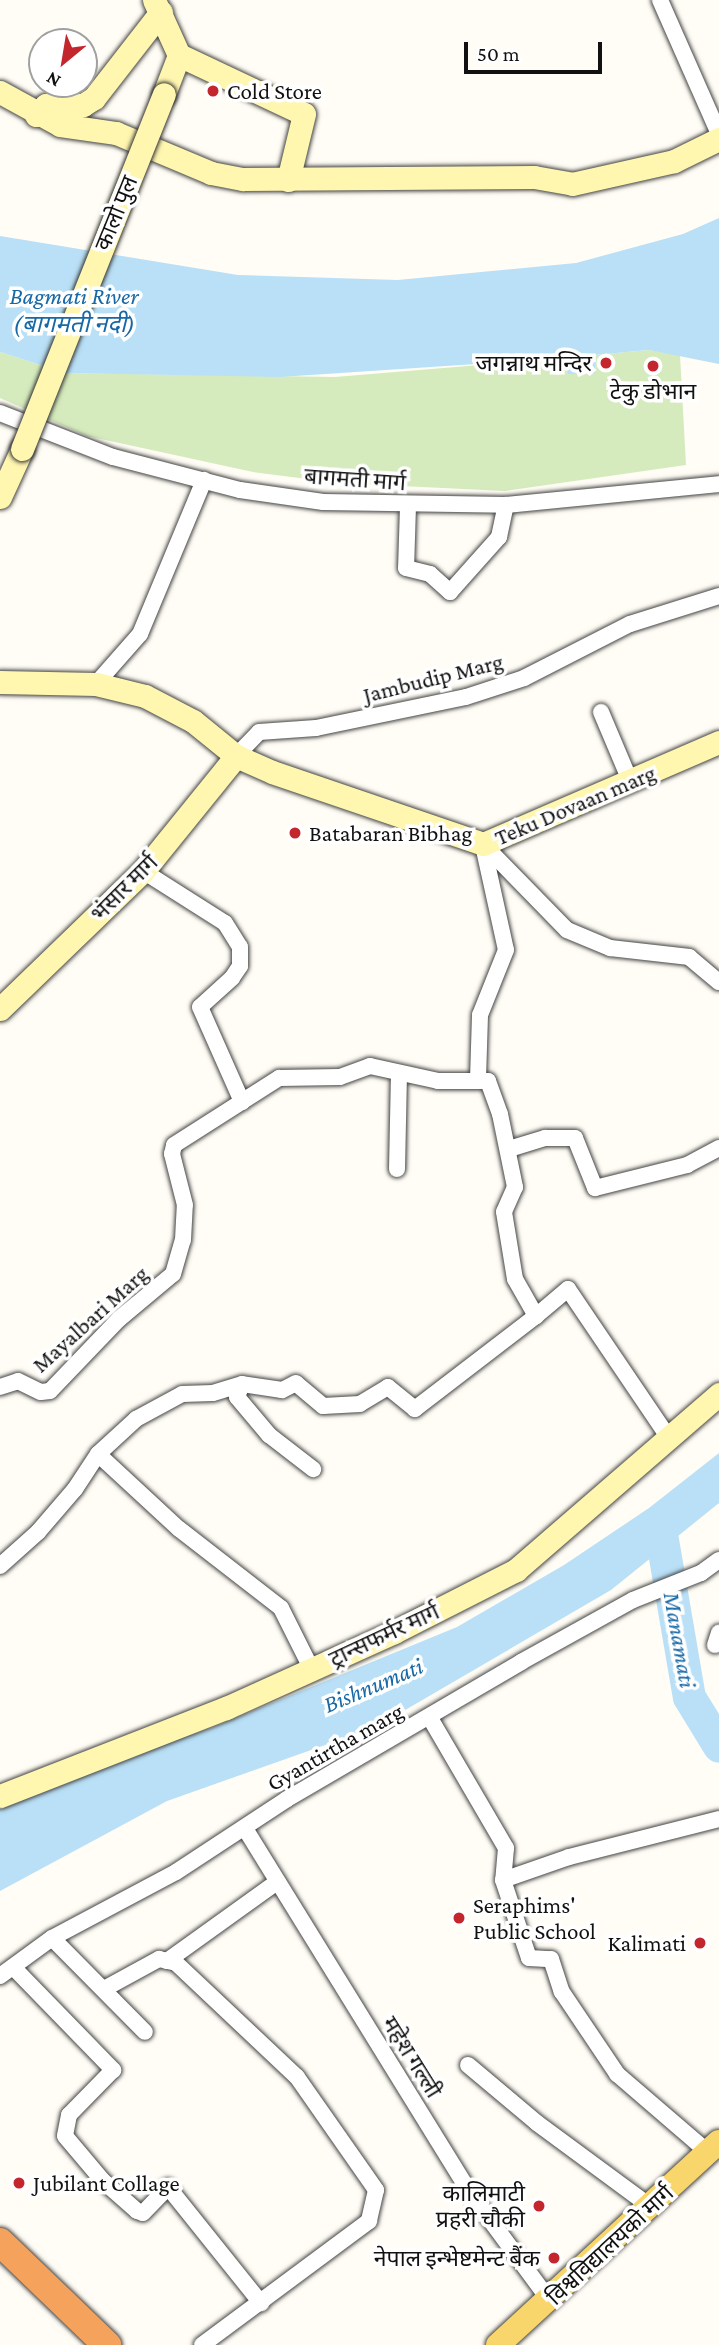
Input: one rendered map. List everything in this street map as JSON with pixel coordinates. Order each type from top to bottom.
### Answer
[{"type":"highway","points":[[0,2242],[103,2344]]},
{"type":"main road","points":[[157,6],[179,55],[304,114],[288,180]]},
{"type":"main road","points":[[36,115],[46,105],[83,106],[94,98],[157,6]]},
{"type":"main road","name":"कालो पुल","points":[[5,487],[179,55]]},
{"type":"main road","points":[[0,92],[36,115],[60,125],[116,133],[211,173],[288,180],[534,177],[572,184],[674,161],[719,139]]},
{"type":"main road","name":"Teku Dovaan marg","points":[[0,682],[96,684],[145,696],[193,721],[236,756],[272,772],[483,844],[631,783],[719,742]]},
{"type":"main road","name":"भंसार मार्ग","points":[[0,1009],[143,871],[236,756]]},
{"type":"main road","name":"ट्रान्सफर्मर मार्ग","points":[[0,1796],[226,1708],[516,1570],[561,1535],[667,1435],[719,1394]]},
{"type":"main road","name":"विश्वविद्यालयको मार्ग","points":[[498,2345],[550,2301],[715,2148]]},
{"type":"street","points":[[660,0],[719,134]]},
{"type":"street","name":"बागमती मार्ग","points":[[0,413],[113,457],[204,480],[323,502],[408,506],[506,505],[719,484]]},
{"type":"street","points":[[96,684],[140,634],[204,480]]},
{"type":"street","points":[[408,506],[406,568],[430,573],[450,592],[499,537],[506,505]]},
{"type":"street","name":"Jambudip Marg","points":[[236,756],[258,732],[316,728],[466,698],[524,678],[630,624],[719,596]]},
{"type":"street","points":[[601,712],[631,783]]},
{"type":"street","points":[[483,844],[567,930],[610,948],[689,957],[719,982]]},
{"type":"street","points":[[478,1079],[480,1015],[506,950],[483,844]]},
{"type":"street","points":[[143,871],[225,923],[240,947],[240,966],[232,978],[200,1007],[242,1102],[279,1078],[340,1077],[370,1066],[438,1081],[488,1081],[509,1149],[515,1187],[504,1212],[515,1279],[536,1315]]},
{"type":"street","points":[[397,1169],[399,1074]]},
{"type":"street","name":"Mayalbari Marg","points":[[0,1388],[18,1381],[41,1392],[50,1391],[119,1319],[173,1274],[183,1240],[185,1205],[172,1154],[174,1145],[242,1102]]},
{"type":"street","points":[[509,1149],[545,1138],[575,1138],[595,1188],[687,1165],[719,1148]]},
{"type":"street","points":[[0,1564],[38,1532],[75,1489],[97,1454],[136,1419],[182,1394],[213,1393],[242,1384],[282,1390],[296,1384],[323,1406],[360,1404],[388,1387],[415,1409],[568,1289],[667,1435]]},
{"type":"street","points":[[242,1384],[237,1397],[269,1435],[313,1469]]},
{"type":"street","points":[[97,1454],[179,1529],[281,1608],[312,1668]]},
{"type":"street","name":"Gyantirtha marg","points":[[7,1972],[52,1938],[246,1830],[287,1799],[633,1600],[701,1573],[719,1560]]},
{"type":"street","points":[[430,1718],[506,1848],[503,1880],[530,1959],[551,1959],[562,1992],[617,2074],[715,2148]]},
{"type":"street","points":[[503,1880],[569,1857],[717,1820]]},
{"type":"street","name":"महेश गल्ली","points":[[246,1830],[471,2194],[550,2301]]},
{"type":"street","points":[[167,1961],[277,1882]]},
{"type":"street","points":[[52,1938],[145,2032]]},
{"type":"street","points":[[104,1989],[159,1959],[176,1963],[297,2077],[376,2190],[369,2221],[202,2345]]},
{"type":"street","points":[[7,1972],[113,2070],[69,2115],[65,2136],[103,2180],[137,2211],[142,2213],[168,2186],[261,2303]]},
{"type":"street","points":[[468,2065],[537,2123],[651,2207]]},
{"type":"green space","points":[[649,350],[680,355],[686,465],[505,491],[339,483],[253,472],[87,436],[0,398],[0,352],[66,373],[335,377],[565,358],[596,373],[594,355]]},
{"type":"water","name":"Bagmati River (बागमती नदी)","points":[[719,218],[719,364],[649,350],[594,355],[596,373],[568,374],[565,358],[280,377],[66,373],[0,352],[0,236],[238,275],[398,280],[576,263],[683,234]]},
{"type":"water","name":"Bishnumati","points":[[719,1453],[719,1503],[611,1590],[376,1727],[167,1801],[0,1891],[0,1807],[82,1772],[209,1729],[457,1627],[564,1565],[649,1508]]},
{"type":"waterway","name":"Manamati","points":[[660,1528],[689,1697],[719,1746]]},
{"type":"place","name":"Cold Store","points":[[213,91]]},
{"type":"place","name":"जगन्नाथ मन्दिर","points":[[606,363]]},
{"type":"place","name":"टेकु डोभान","points":[[653,366]]},
{"type":"place","name":"Batabaran Bibhag","points":[[295,833]]},
{"type":"place","name":"Seraphims' Public School","points":[[459,1918]]},
{"type":"place","name":"Kalimati","points":[[700,1943]]},
{"type":"place","name":"Jubilant Collage","points":[[19,2183]]},
{"type":"place","name":"कालिमाटी प्रहरी चौकी","points":[[539,2206]]},
{"type":"place","name":"नेपाल इन्भेष्टमेन्ट बैंक","points":[[554,2258]]}]
